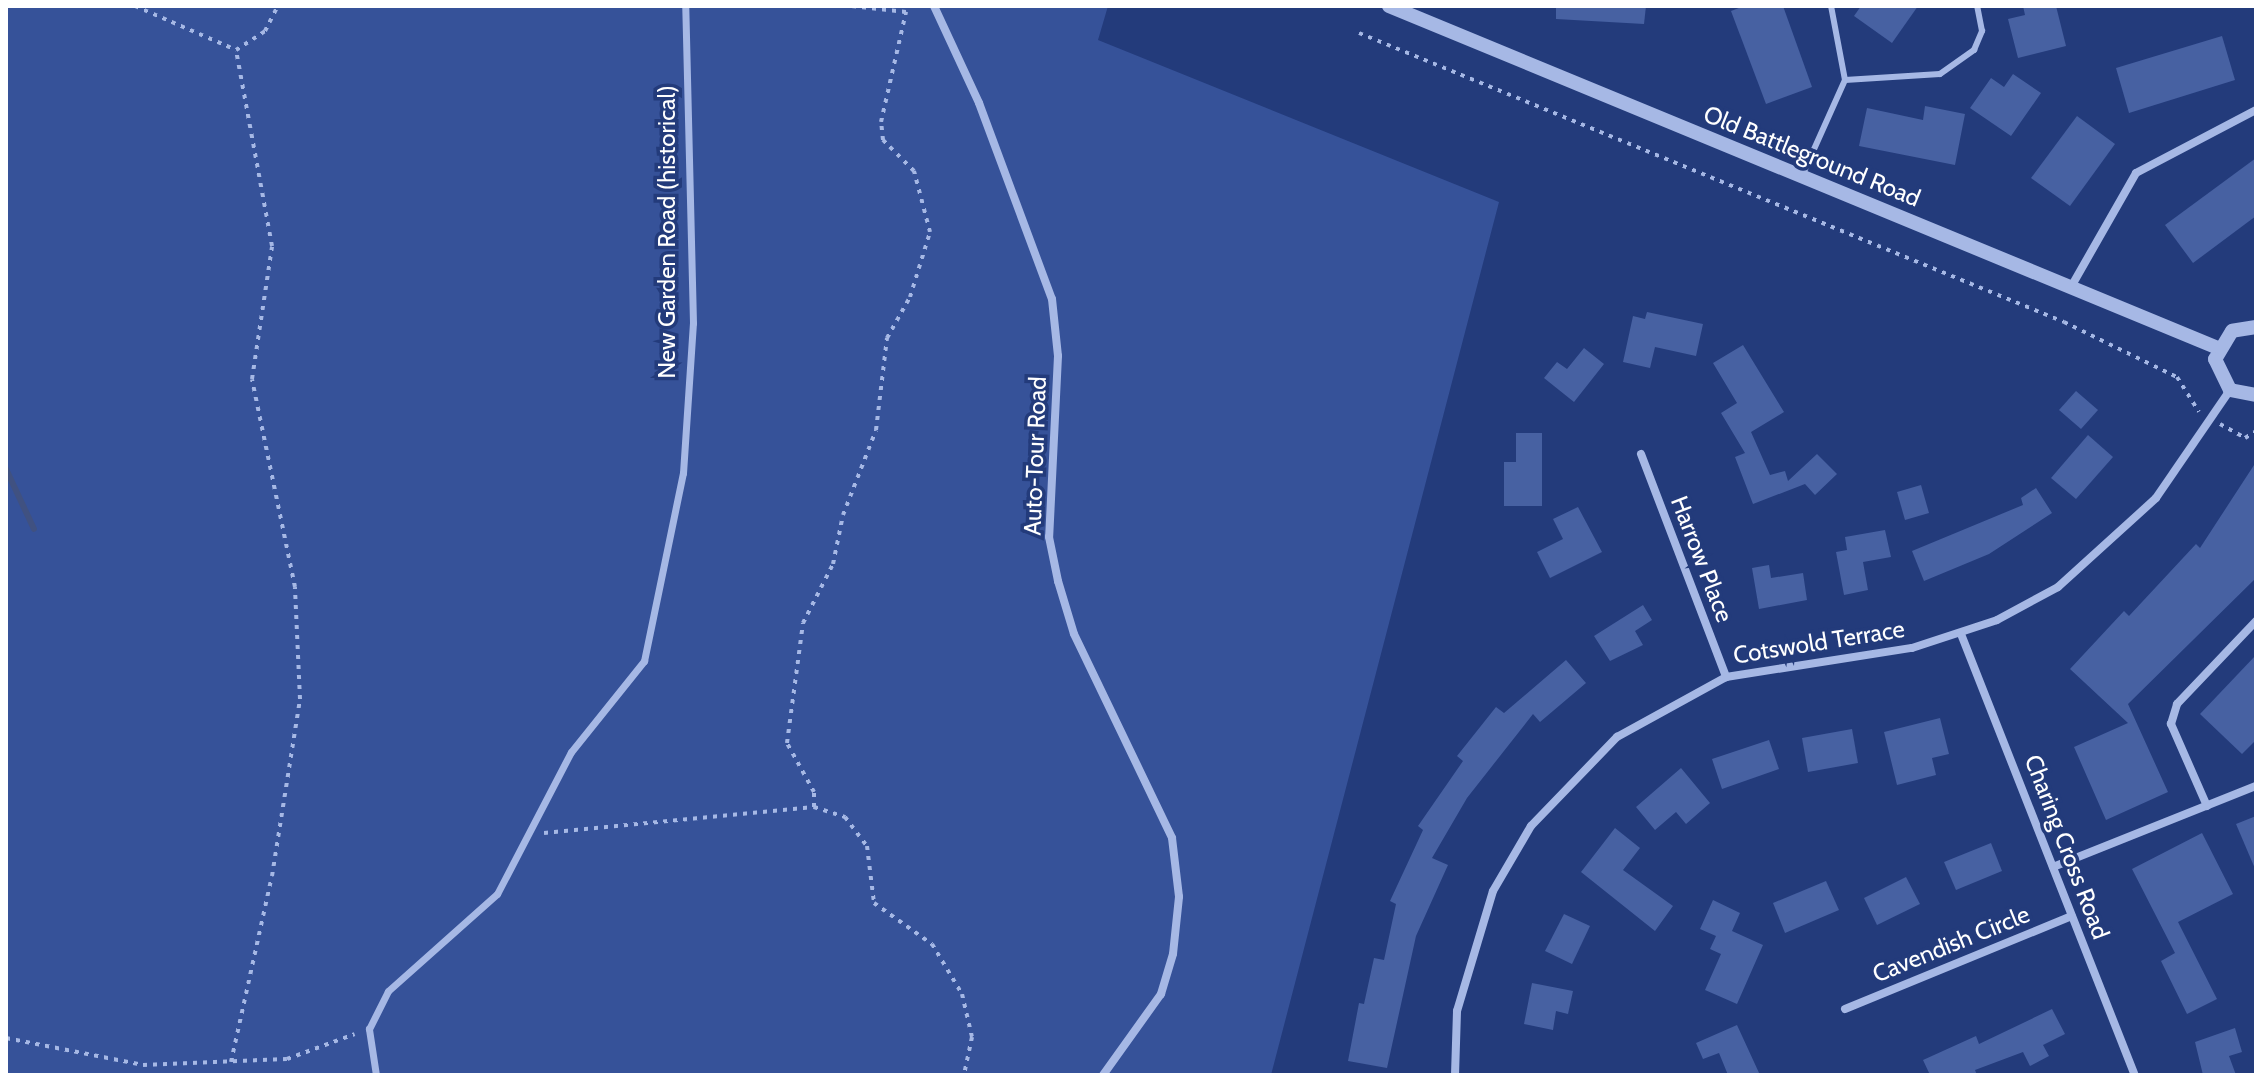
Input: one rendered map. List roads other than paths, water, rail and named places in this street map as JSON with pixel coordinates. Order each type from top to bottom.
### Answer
[{"type":"street","name":"New Garden Road (historical)","points":[[376,1075],[369,1029],[388,991],[497,894],[571,752],[644,661],[683,473],[693,323],[685,6]]},
{"type":"street","name":"Auto-Tour Road","points":[[934,6],[979,103],[1052,299],[1058,371],[1049,537],[1058,581],[1074,634],[1172,838],[1179,897],[1173,954],[1161,994],[1103,1075]]},
{"type":"street","name":"Old Battleground Road","points":[[1389,6],[2218,348]]},
{"type":"street","points":[[2071,287],[2136,173],[2256,110]]},
{"type":"street","points":[[2256,327],[2232,331],[2218,348],[2217,371],[2230,390],[2256,395]]},
{"type":"street","name":"Cotswold Terrace","points":[[1455,1075],[1457,1011],[1472,948],[1493,891],[1531,826],[1617,737],[1726,677],[1961,634],[2058,587],[2098,556],[2156,498],[2230,390]]},
{"type":"street","name":"Harrow Place","points":[[1641,454],[1726,677]]},
{"type":"street","points":[[2207,806],[2171,724],[2177,704],[2256,621]]},
{"type":"street","name":"Charing Cross Road","points":[[1961,634],[2135,1075]]},
{"type":"street","points":[[2053,867],[2256,786]]},
{"type":"street","name":"Cavendish Circle","points":[[1845,1009],[2072,916]]},
{"type":"lane","points":[[1802,176],[1845,80],[1831,6]]},
{"type":"lane","points":[[1845,80],[1940,74],[1974,50],[1982,31],[1977,6]]},
{"type":"waterway","points":[[6,469],[34,529]]}]
